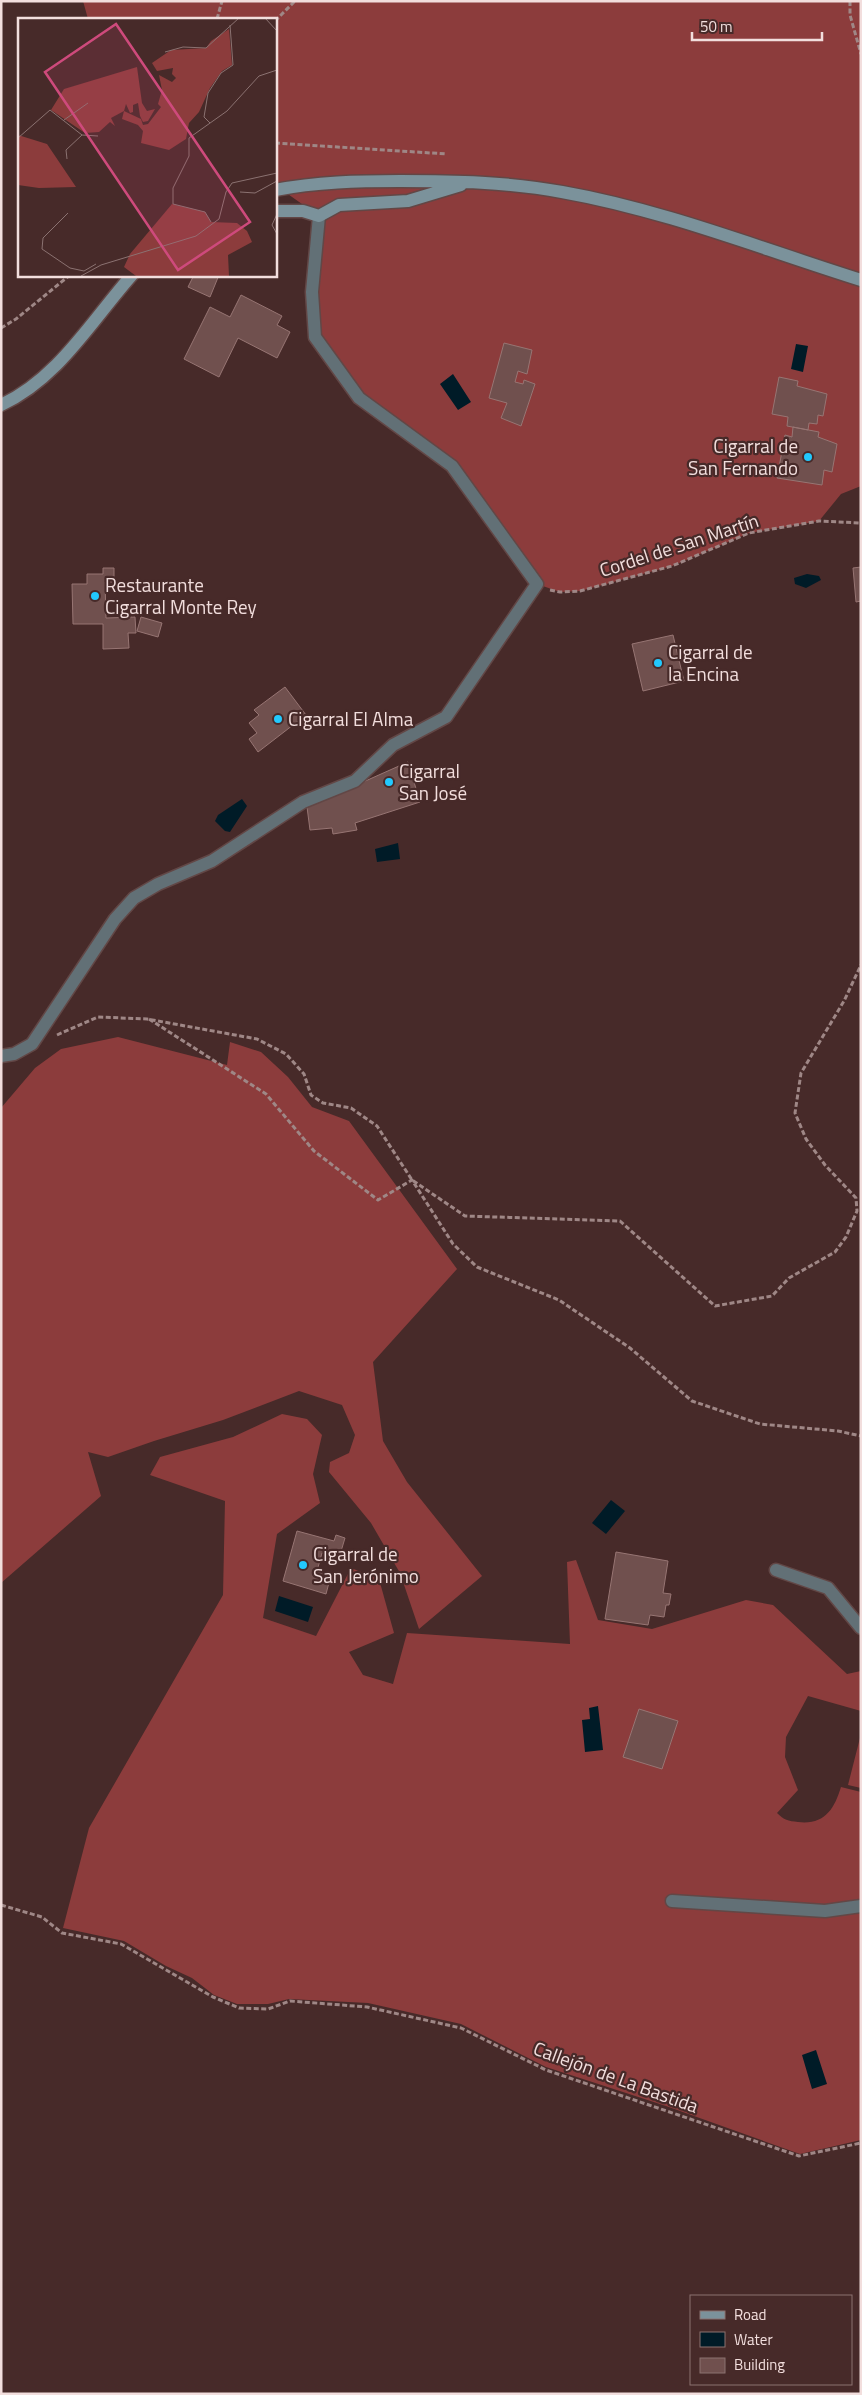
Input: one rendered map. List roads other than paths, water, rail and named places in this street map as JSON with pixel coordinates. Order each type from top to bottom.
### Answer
[{"type":"main road","points":[[276,190],[356,181],[473,182],[563,192],[628,207],[861,280]]},
{"type":"main road","points":[[276,211],[302,210],[319,216],[339,206],[408,201],[473,182]]},
{"type":"main road","points":[[1,405],[30,387],[65,356],[131,276]]},
{"type":"street","points":[[1,1056],[14,1054],[32,1044],[115,919],[134,898],[158,884],[212,861],[303,802],[354,781],[393,745],[446,717],[537,584],[452,466],[359,398],[315,336],[312,292],[319,216]]},
{"type":"street","points":[[776,1570],[828,1588],[861,1628]]},
{"type":"street","points":[[672,1900],[824,1910],[861,1906]]},
{"type":"water","points":[[796,344],[808,346],[803,372],[791,369]]},
{"type":"water","points":[[453,374],[471,402],[458,410],[440,384]]},
{"type":"water","points":[[807,574],[819,576],[821,580],[806,588],[795,584],[794,578]]},
{"type":"water","points":[[242,799],[247,806],[230,832],[225,831],[215,821],[218,815]]},
{"type":"water","points":[[398,843],[400,859],[377,862],[375,849]]},
{"type":"water","points":[[611,1500],[625,1511],[606,1534],[592,1523]]},
{"type":"water","points":[[279,1596],[313,1607],[308,1622],[275,1611]]},
{"type":"water","points":[[598,1706],[603,1750],[585,1752],[582,1720],[590,1719],[589,1708]]},
{"type":"water","points":[[816,2050],[827,2084],[812,2089],[802,2055]]},
{"type":"place","name":"Cigarral de San Fernando","points":[[808,457]]},
{"type":"place","name":"Restaurante Cigarral Monte Rey","points":[[95,596]]},
{"type":"place","name":"Cigarral de la Encina","points":[[658,663]]},
{"type":"place","name":"Cigarral El Alma","points":[[278,719]]},
{"type":"place","name":"Cigarral San José","points":[[389,782]]},
{"type":"place","name":"Cigarral de San Jerónimo","points":[[303,1565]]}]
